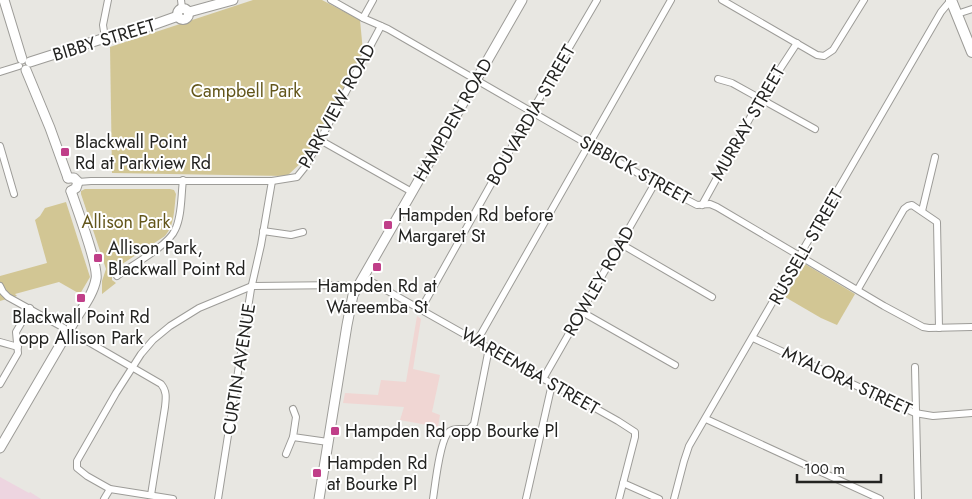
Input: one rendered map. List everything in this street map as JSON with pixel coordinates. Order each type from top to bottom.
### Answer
[{"type":"main road","points":[[951,0],[972,52]]},
{"type":"street","points":[[4,0],[24,64],[68,178]]},
{"type":"street","points":[[105,38],[103,25],[108,0]]},
{"type":"street","name":"BIBBY STREET","points":[[24,64],[105,38],[150,26],[182,9],[233,0]]},
{"type":"street","name":"SIBBICK STREET","points":[[330,0],[381,26],[532,111],[655,183],[692,202],[702,205],[710,204],[717,207],[923,327],[972,327]]},
{"type":"street","points":[[363,18],[373,0]]},
{"type":"street","name":"HAMPDEN ROAD","points":[[319,499],[351,301],[522,0]]},
{"type":"street","name":"BOUVARDIA STREET","points":[[420,309],[597,0]]},
{"type":"street","points":[[477,341],[671,0]]},
{"type":"street","points":[[722,0],[817,55],[824,56],[829,54],[864,0]]},
{"type":"street","name":"RUSSELL STREET","points":[[674,499],[685,455],[941,12],[951,0]]},
{"type":"street","points":[[957,14],[972,9]]},
{"type":"street","name":"PARKVIEW ROAD","points":[[78,182],[272,181],[296,177],[305,167],[381,26]]},
{"type":"street","name":"MURRAY STREET","points":[[702,205],[761,98],[797,43]]},
{"type":"street","points":[[0,72],[24,64]]},
{"type":"street","points":[[718,79],[732,83],[761,98],[814,129]]},
{"type":"street","points":[[320,140],[412,192]]},
{"type":"street","points":[[0,146],[14,194]]},
{"type":"street","points":[[922,211],[935,157]]},
{"type":"street","points":[[0,172],[8,170]]},
{"type":"street","points":[[68,178],[74,178],[78,182],[76,188],[71,191]]},
{"type":"street","points":[[0,448],[69,331],[93,288],[97,276],[71,191],[64,186],[68,178]]},
{"type":"street","points":[[116,276],[168,241],[175,232],[178,224],[184,180]]},
{"type":"street","name":"CURTIN AVENUE","points":[[218,499],[252,286],[272,181]]},
{"type":"street","name":"ROWLEY ROAD","points":[[543,379],[655,183]]},
{"type":"street","points":[[858,289],[904,209],[912,205],[937,222],[939,328]]},
{"type":"street","points":[[263,231],[291,235],[303,232]]},
{"type":"street","points":[[620,244],[712,297]]},
{"type":"street","name":"WAREEMBA STREET","points":[[363,278],[635,432],[619,499]]},
{"type":"street","points":[[173,499],[110,489],[77,468],[78,461],[132,367],[149,344],[170,326],[199,308],[252,286],[344,284],[356,290]]},
{"type":"street","points":[[0,286],[8,297],[162,384],[165,388],[167,395],[151,495]]},
{"type":"street","points":[[0,384],[18,353],[16,332],[30,308]]},
{"type":"street","points":[[582,312],[674,365]]},
{"type":"street","name":"MYALORA STREET","points":[[753,338],[915,414],[933,416],[972,414]]},
{"type":"street","points":[[0,342],[18,347]]},
{"type":"street","points":[[433,499],[442,445],[446,435],[453,430],[469,429],[474,424],[489,348]]},
{"type":"street","points":[[915,366],[918,499]]},
{"type":"street","points":[[526,499],[552,384]]},
{"type":"street","points":[[286,454],[293,437],[296,417],[293,409]]},
{"type":"street","points":[[706,418],[880,499]]},
{"type":"street","points":[[293,437],[328,442]]},
{"type":"street","points":[[623,483],[659,499]]},
{"type":"street","points":[[104,499],[110,489]]},
{"type":"shaded area","points":[[417,316],[421,319],[413,369],[440,375],[432,412],[440,415],[438,427],[400,420],[404,407],[343,403],[345,393],[378,395],[381,380],[406,382]]},
{"type":"shaded area","points":[[0,477],[30,492],[41,499],[0,499]]},
{"type":"green space","name":"Campbell Park","points":[[253,0],[322,0],[360,20],[363,52],[304,160],[287,176],[112,173],[110,47]]},
{"type":"green space","name":"Allison Park","points":[[85,189],[170,189],[174,190],[176,194],[174,216],[168,232],[165,236],[116,268],[112,274],[112,280],[116,283],[102,294],[102,281],[106,269],[81,194],[81,191]]},
{"type":"green space","points":[[66,202],[90,277],[80,294],[59,282],[15,294],[17,296],[0,301],[0,276],[47,263],[35,220],[45,208]]},
{"type":"green space","points":[[805,264],[855,294],[837,325],[785,297]]},
{"type":"place","name":"Blackwall Point Rd at Parkview Rd","points":[[65,152]]},
{"type":"place","name":"Hampden Rd before Margaret St","points":[[388,225]]},
{"type":"place","name":"Allison Park, Blackwall Point Rd","points":[[98,258]]},
{"type":"place","name":"Hampden Rd at Wareemba St","points":[[377,267]]},
{"type":"place","name":"Blackwall Point Rd opp Allison Park","points":[[81,298]]},
{"type":"place","name":"Hampden Rd opp Bourke Pl","points":[[335,431]]},
{"type":"place","name":"Hampden Rd at Bourke Pl","points":[[317,473]]}]
